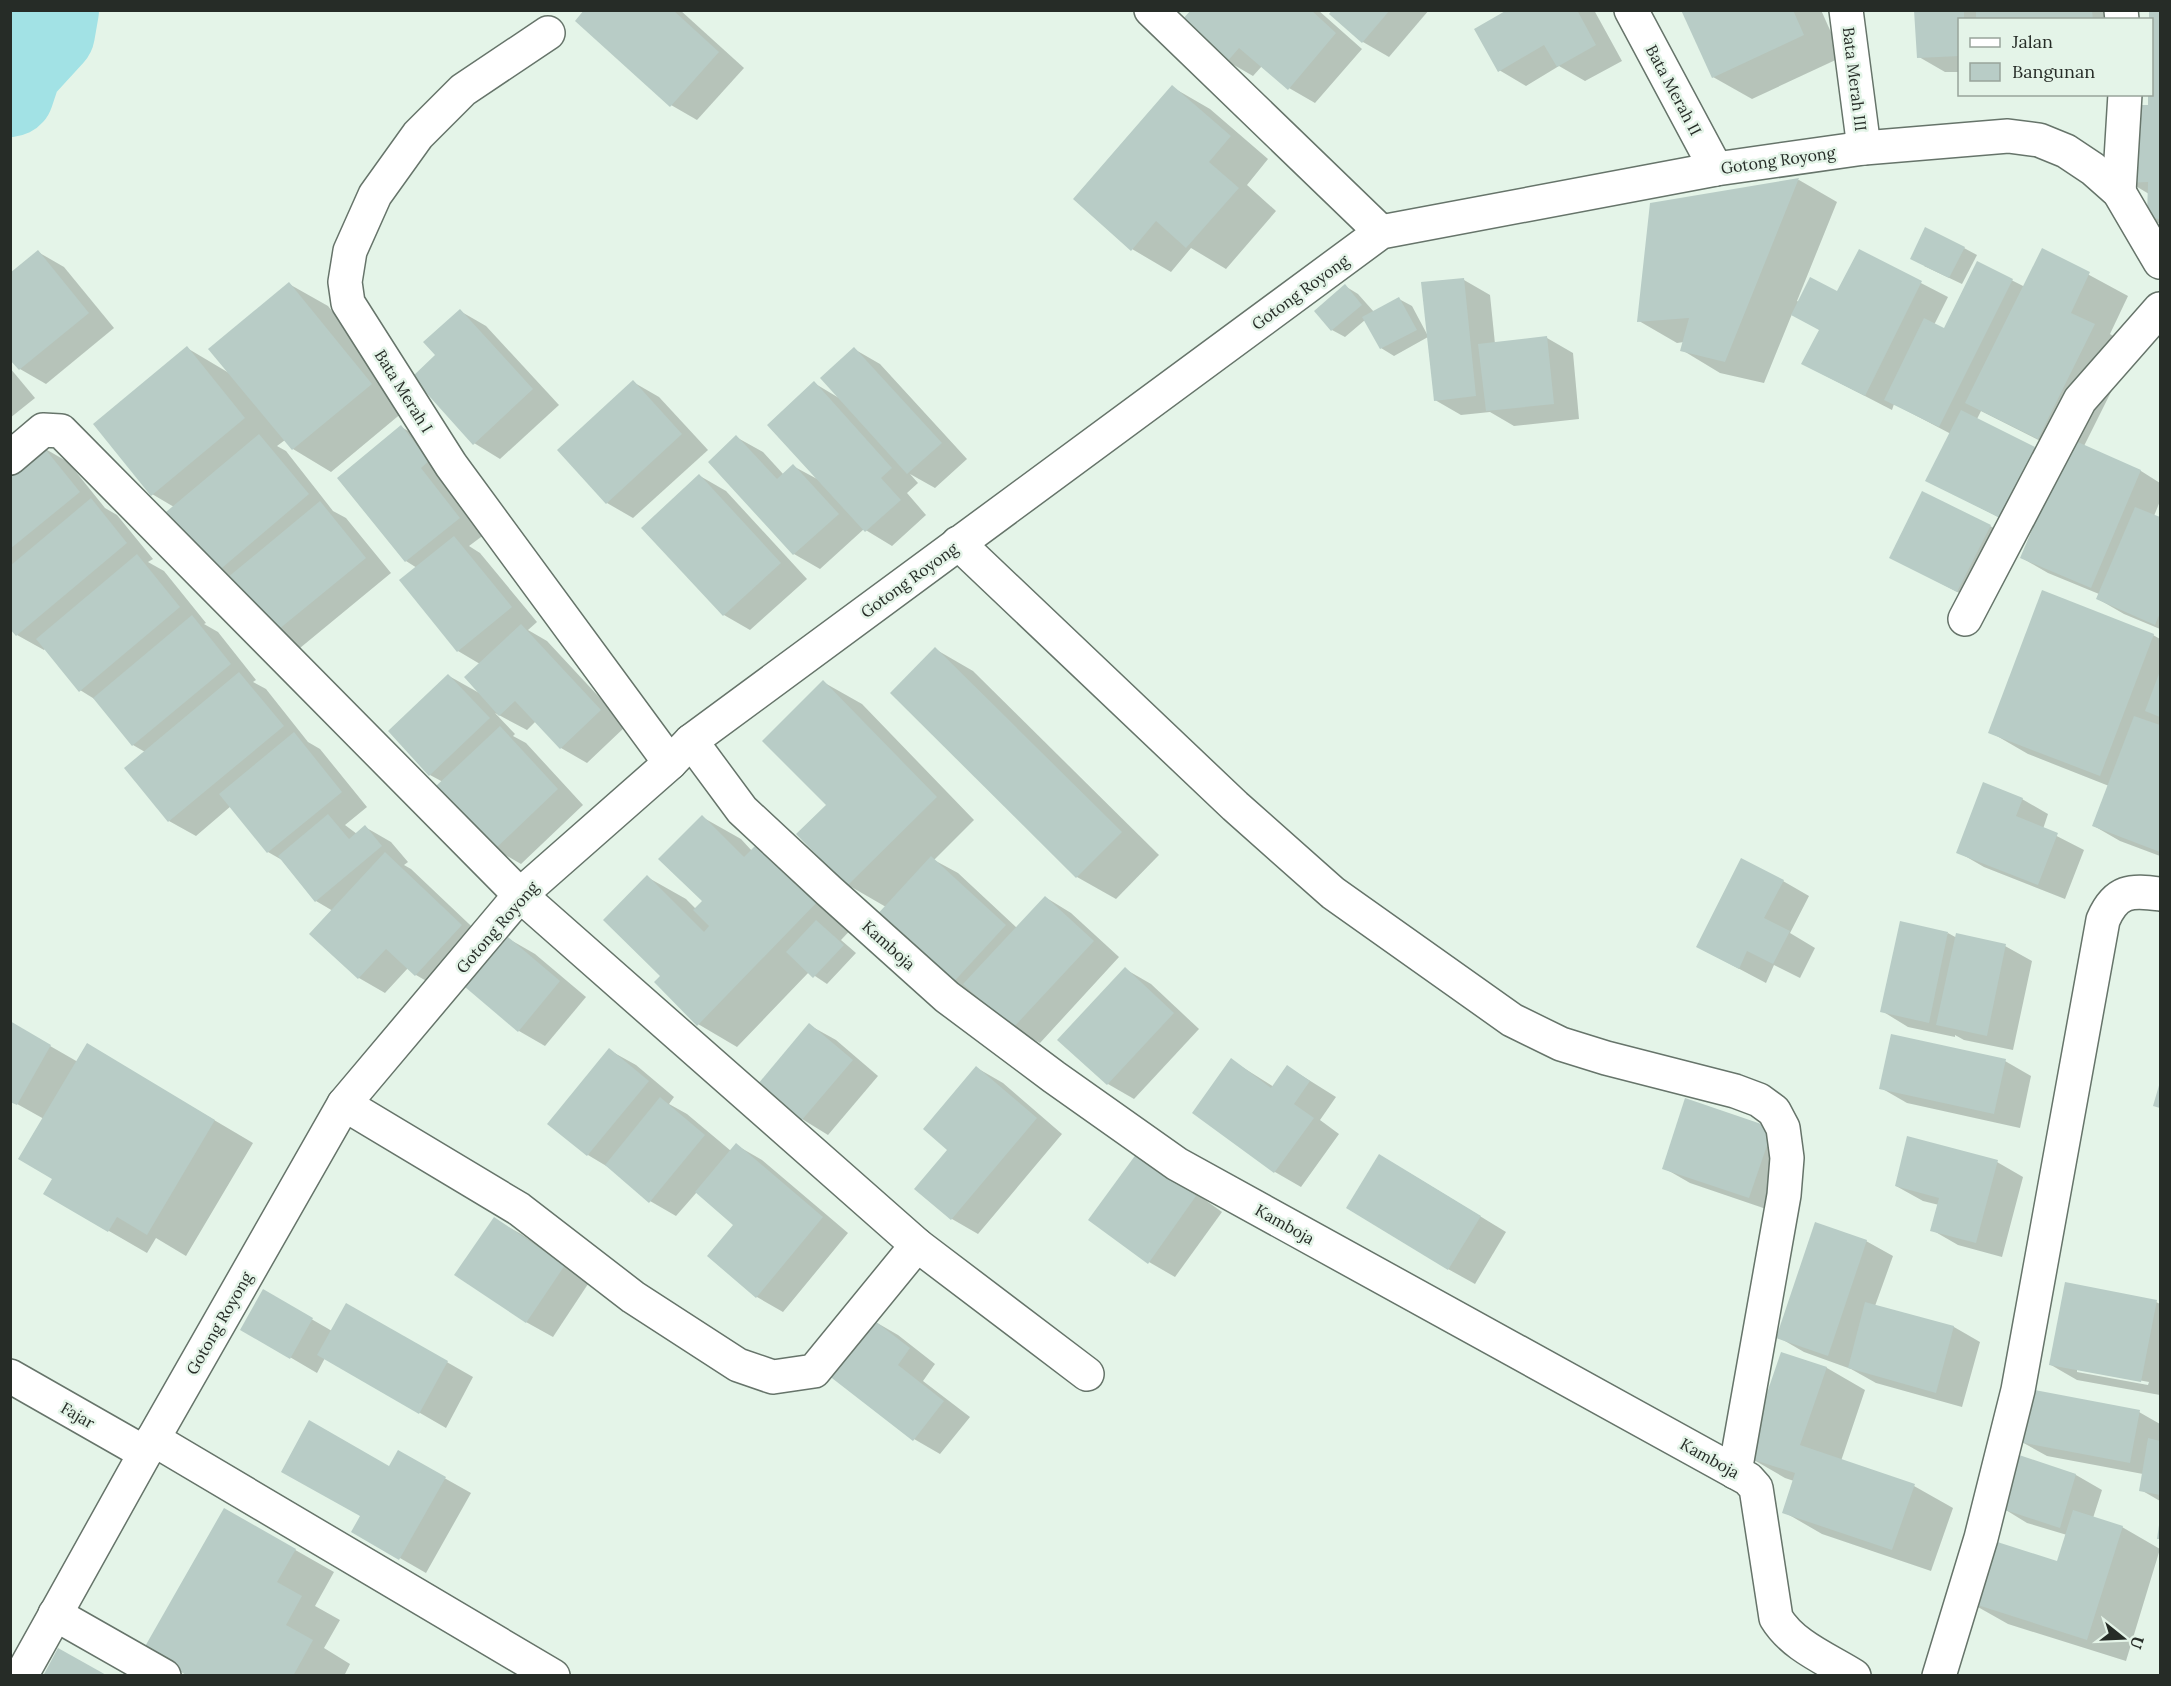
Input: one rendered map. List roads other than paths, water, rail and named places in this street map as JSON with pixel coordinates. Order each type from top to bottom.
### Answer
[{"type":"street","points":[[1150,10],[1381,232]]},
{"type":"street","name":"Bata Merah II","points":[[1631,10],[1716,169]]},
{"type":"street","name":"Bata Merah III","points":[[1846,10],[1864,148]]},
{"type":"street","name":"Bata Merah I","points":[[548,33],[463,90],[418,135],[375,195],[350,251],[345,282],[348,303],[451,465],[680,752]]},
{"type":"street","points":[[2119,192],[2125,96]]},
{"type":"street","name":"Gotong Royong","points":[[21,1676],[344,1104],[520,895],[680,752],[958,543],[1381,232],[1716,169],[1864,148],[2008,136],[2038,140],[2066,151],[2093,169],[2119,192],[2151,229],[2160,262]]},
{"type":"street","points":[[1965,619],[2080,400],[2160,309]]},
{"type":"street","points":[[10,458],[43,430],[61,431],[520,895],[917,1245],[1087,1374]]},
{"type":"street","points":[[958,543],[1297,863],[1333,893],[1512,1020],[1561,1044],[1735,1091],[1759,1100],[1774,1111],[1783,1128],[1787,1158],[1784,1195],[1735,1472]]},
{"type":"street","name":"Kamboja","points":[[680,752],[947,997],[1054,1077],[1177,1164],[1748,1479],[1756,1488],[1776,1618],[1784,1631],[1799,1643],[1854,1676]]},
{"type":"street","points":[[1939,1676],[1981,1538],[2018,1390],[2103,920],[2109,905],[2122,895],[2139,891],[2160,894]]},
{"type":"street","points":[[344,1104],[519,1209],[633,1297],[738,1365],[773,1377],[814,1371],[917,1245]]},
{"type":"street","name":"Fajar","points":[[10,1376],[149,1446],[553,1676]]},
{"type":"street","points":[[55,1614],[164,1676]]},
{"type":"waterway","points":[[10,93],[18,69],[51,33],[55,10]]}]
